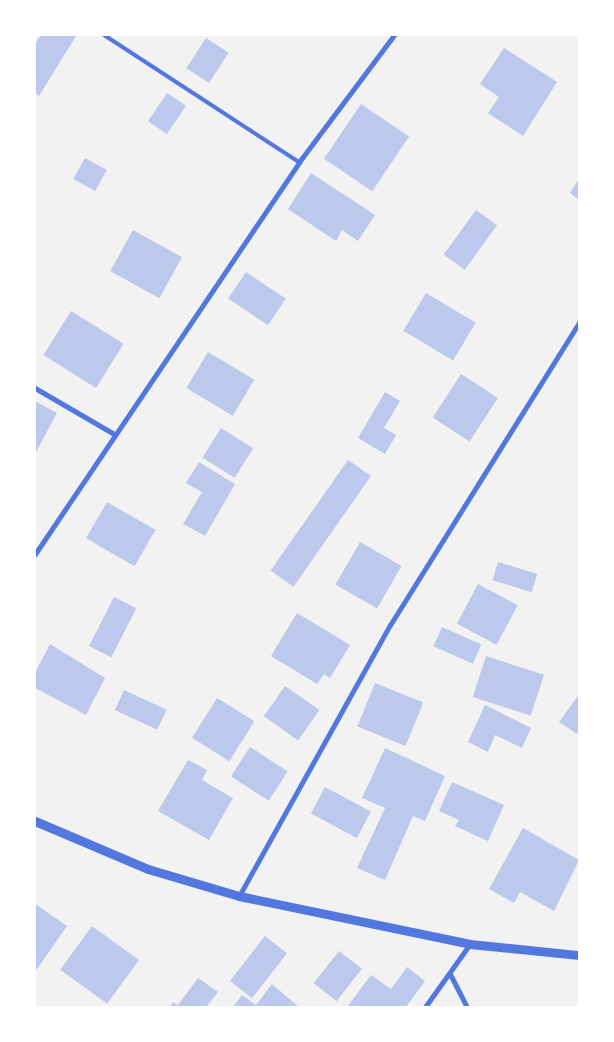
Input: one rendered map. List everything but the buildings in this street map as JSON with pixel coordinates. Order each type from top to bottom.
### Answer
[{"type":"street","points":[[35,554],[114,434],[299,162],[394,35]]},
{"type":"street","points":[[239,896],[390,625],[579,322]]},
{"type":"street","points":[[35,388],[114,434]]},
{"type":"street","points":[[35,821],[148,869],[239,896],[470,944],[579,955]]},
{"type":"street","points":[[425,1007],[470,944]]},
{"type":"street","points":[[450,974],[468,1007]]},
{"type":"lane","points":[[104,35],[299,162]]}]
